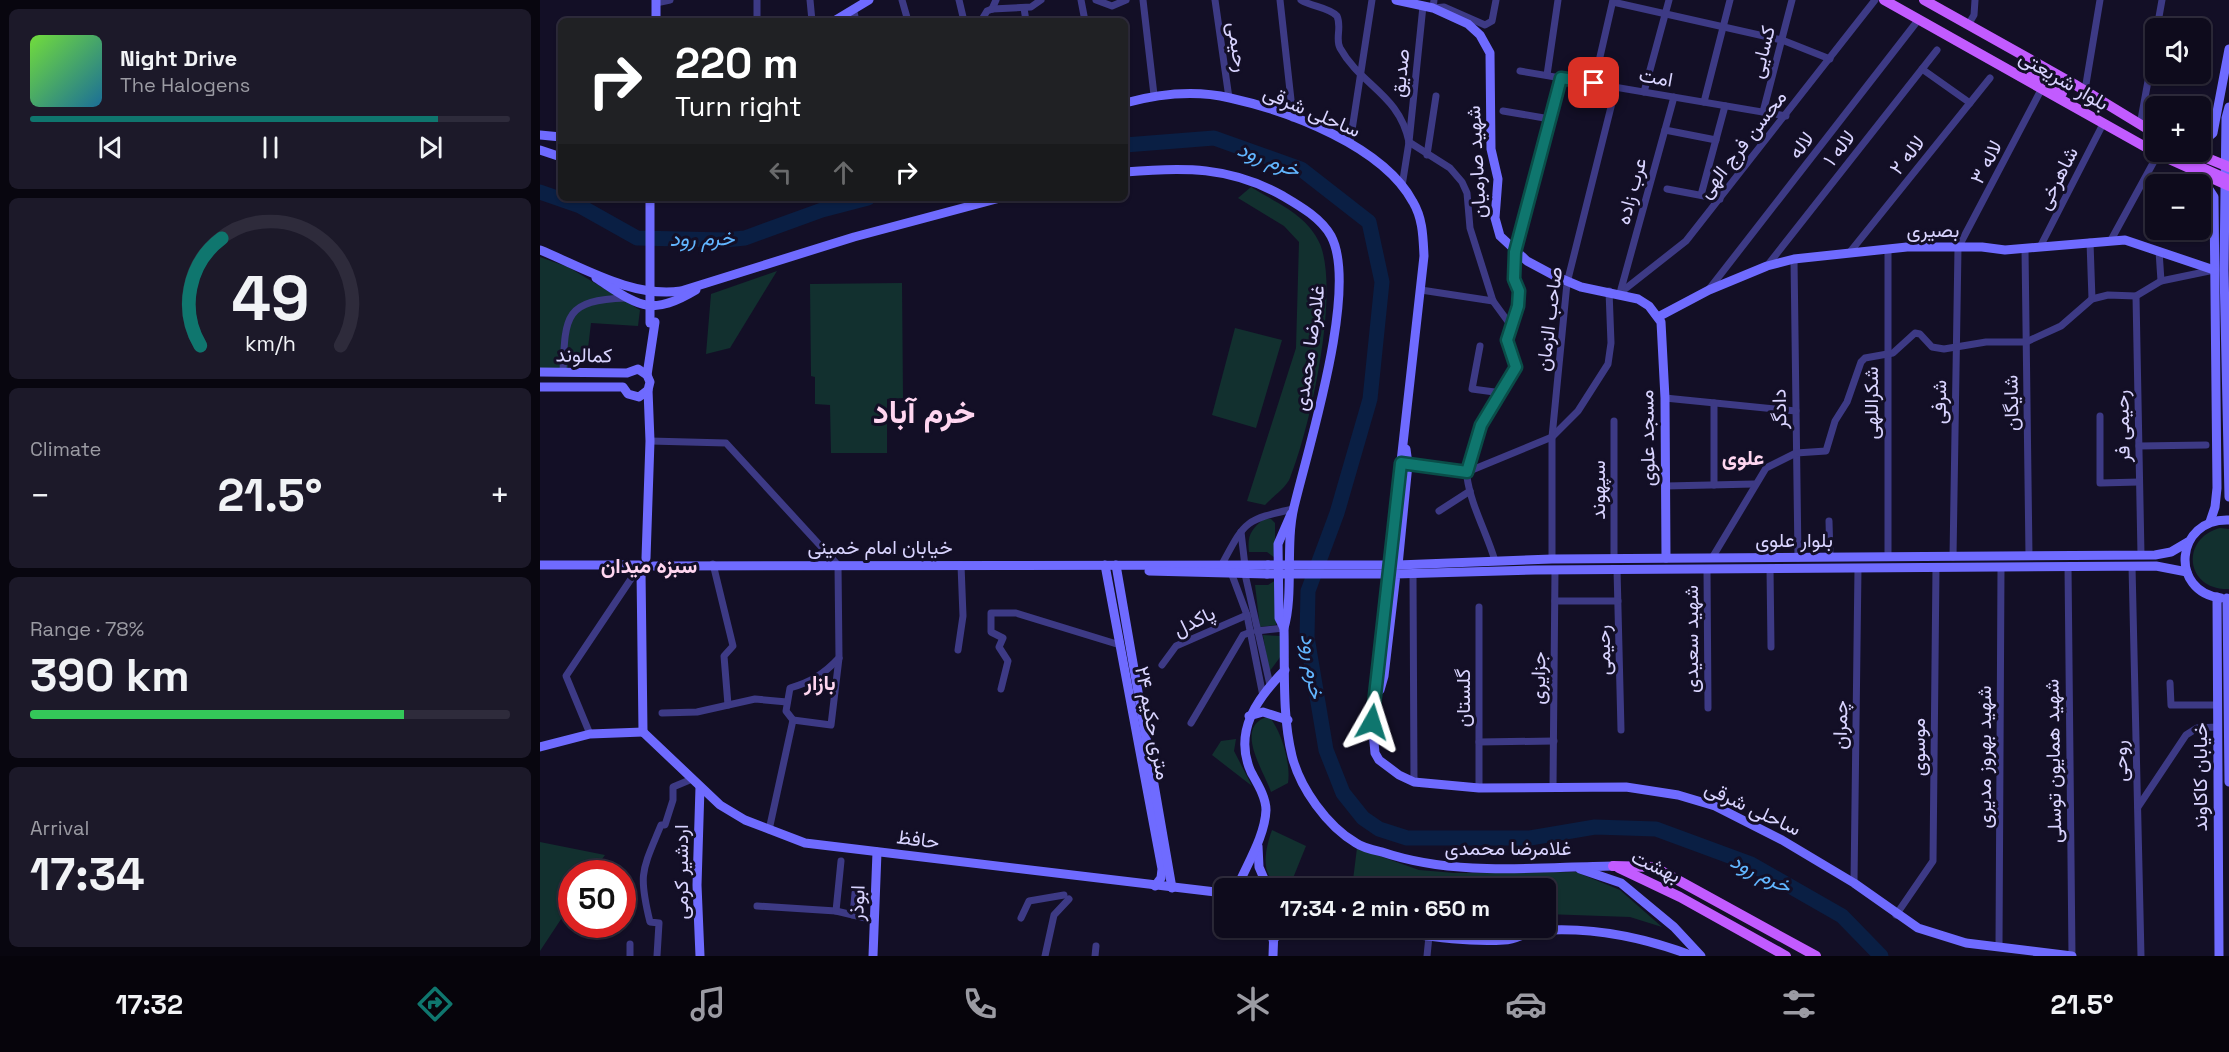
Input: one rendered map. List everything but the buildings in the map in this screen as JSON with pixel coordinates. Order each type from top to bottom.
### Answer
[{"type":"main road","name":"شهید صارمیان","points":[[1396,0],[1430,5],[1476,30],[1490,53],[1491,149],[1498,189],[1497,229],[1515,252],[1567,282],[1638,299],[1658,317]]},
{"type":"main road","name":"بلوار شریعتی","points":[[1884,0],[2041,90],[2103,124],[2145,143]]},
{"type":"main road","name":"بلوار شریعتی","points":[[1924,0],[1937,3],[1968,24],[2085,90],[2145,128]]},
{"type":"main road","points":[[656,2],[656,18]]},
{"type":"main road","points":[[840,18],[860,8]]},
{"type":"main road","points":[[2211,135],[2229,49]]},
{"type":"main road","points":[[2021,54],[2035,68],[2145,133]]},
{"type":"main road","points":[[2013,72],[2031,76],[2145,142]]},
{"type":"main road","name":"ساحلی شرقی","points":[[1128,102],[1154,95],[1229,98],[1293,118],[1350,143],[1369,156],[1402,186],[1420,218],[1424,256],[1404,432],[1404,464]]},
{"type":"main road","points":[[2210,522],[2215,507],[2217,488],[2222,271],[2228,176],[2226,118],[2229,107]]},
{"type":"main road","points":[[540,135],[558,137]]},
{"type":"main road","points":[[540,150],[558,156]]},
{"type":"main road","name":"بلوار شریعتی","points":[[2181,162],[2199,174]]},
{"type":"main road","points":[[2191,162],[2228,176]]},
{"type":"main road","points":[[2201,162],[2228,176]]},
{"type":"main road","points":[[2207,162],[2228,176]]},
{"type":"main road","name":"غلامرضا محمدی","points":[[1128,172],[1179,167],[1209,169],[1270,189],[1321,222],[1332,237],[1339,260],[1336,321],[1325,387],[1293,509],[1287,558],[1287,617],[1284,628],[1288,720],[1292,755],[1302,784],[1335,826],[1356,844],[1438,867],[1613,866]]},
{"type":"main road","name":"بلوار شریعتی","points":[[2211,175],[2228,176]]},
{"type":"main road","points":[[2211,192],[2214,197],[2222,271],[2229,497]]},
{"type":"main road","points":[[650,201],[652,323]]},
{"type":"main road","points":[[540,747],[590,734],[643,732],[641,565],[650,441],[648,390],[650,382],[644,373],[652,323],[656,201]]},
{"type":"main road","points":[[540,250],[639,290],[663,294],[711,282],[854,237],[989,201]]},
{"type":"main road","name":"بصیری","points":[[1658,317],[1709,291],[1767,266],[1794,259],[1850,252],[1888,249],[2025,249],[2111,240],[2137,242],[2222,271]]},
{"type":"main road","points":[[576,265],[639,304],[668,305],[711,282]]},
{"type":"main road","name":"مسجد علوی","points":[[1658,317],[1662,327],[1665,398],[1666,558]]},
{"type":"main road","name":"کمالوند","points":[[540,372],[627,373],[633,370],[644,373]]},
{"type":"main road","name":"کمالوند","points":[[540,387],[623,387],[628,394],[635,397],[643,395],[648,390]]},
{"type":"main road","points":[[1373,709],[1384,676],[1397,569],[1404,464]]},
{"type":"main road","points":[[1373,709],[1404,464]]},
{"type":"main road","points":[[2224,598],[2199,589],[2187,572],[2185,562],[2188,542],[2193,534],[2210,522],[2229,520]]},
{"type":"main road","name":"بلوار علوی","points":[[1397,569],[1496,561],[2141,555],[2171,552],[2188,542]]},
{"type":"main road","points":[[540,565],[641,565],[651,559],[654,566],[649,573],[641,565]]},
{"type":"main road","name":"خیابان امام خمینی","points":[[654,566],[713,564],[1105,565],[1116,568],[1232,575],[1245,570]]},
{"type":"main road","name":"۲۴ متری حکیم","points":[[1105,565],[1162,868],[1161,878],[1155,886]]},
{"type":"main road","name":"خیابان امام خمینی","points":[[1116,568],[1221,566],[1245,570],[1397,569]]},
{"type":"main road","name":"بلوار علوی","points":[[1397,569],[1413,574],[1617,569],[2132,566],[2171,567],[2187,572]]},
{"type":"main road","name":"۲۴ متری حکیم","points":[[1116,568],[1172,888]]},
{"type":"main road","name":"خیابان کاکاوند","points":[[2224,598],[2229,663],[2229,782]]},
{"type":"main road","name":"خیابان کاکاوند","points":[[2219,956],[2217,705],[2224,598]]},
{"type":"main road","points":[[1241,878],[1264,821],[1265,802],[1245,759],[1245,733],[1249,716],[1270,685],[1285,670]]},
{"type":"main road","name":"ساحلی شرقی","points":[[1373,709],[1372,736],[1375,753],[1388,768],[1414,782],[1479,788],[1626,787],[1678,795],[1715,806],[1782,840],[1854,883],[1896,915],[1918,928],[1943,937],[2072,956]]},
{"type":"main road","points":[[1249,716],[1263,712],[1288,720]]},
{"type":"main road","points":[[2217,727],[2228,727]]},
{"type":"main road","name":"حافظ","points":[[643,732],[720,805],[769,830],[805,843],[1214,892]]},
{"type":"main road","name":"اردشیر کرمی","points":[[700,787],[697,885],[700,956]]},
{"type":"main road","points":[[1258,840],[1259,867],[1264,878]]},
{"type":"main road","name":"ابوذر","points":[[873,956],[877,852]]},
{"type":"main road","points":[[1572,866],[1621,884],[1674,927],[1701,956]]},
{"type":"main road","name":"بهشت","points":[[1613,866],[1680,897],[1786,956]]},
{"type":"main road","name":"بهشت","points":[[1613,866],[1654,867],[1816,956]]},
{"type":"main road","points":[[1660,944],[1673,940],[1674,927]]},
{"type":"main road","points":[[1556,930],[1629,936],[1693,956]]},
{"type":"main road","points":[[1468,938],[1506,940],[1512,938]]},
{"type":"main road","points":[[1273,940],[1273,956]]},
{"type":"main road","points":[[2026,956],[2037,952]]},
{"type":"street","points":[[656,2],[670,0]]},
{"type":"street","points":[[757,0],[757,18]]},
{"type":"street","points":[[810,0],[812,18]]},
{"type":"street","points":[[902,0],[907,18]]},
{"type":"street","points":[[959,0],[963,18]]},
{"type":"street","points":[[992,9],[996,0]]},
{"type":"street","points":[[983,18],[987,11],[992,9],[1031,7],[1041,0]]},
{"type":"street","points":[[1081,0],[1084,18]]},
{"type":"street","points":[[1096,0],[1112,6],[1126,0]]},
{"type":"street","points":[[1143,0],[1154,95]]},
{"type":"street","name":"رحیمی","points":[[1215,0],[1229,98]]},
{"type":"street","points":[[1280,0],[1293,118]]},
{"type":"street","points":[[1301,0],[1309,5],[1333,12],[1337,16],[1339,46],[1360,73],[1374,84],[1394,107],[1407,129],[1409,142],[1450,168],[1465,187],[1470,228],[1493,301],[1512,327]]},
{"type":"street","points":[[1350,143],[1372,0]]},
{"type":"street","points":[[1430,5],[1443,7],[1485,25],[1492,21],[1496,0]]},
{"type":"street","points":[[1547,75],[1558,0]]},
{"type":"street","points":[[1644,92],[1669,0]]},
{"type":"street","points":[[1704,102],[1730,0]]},
{"type":"street","name":"کسایی","points":[[1763,112],[1792,0]]},
{"type":"street","name":"محسن فرج الهی","points":[[1620,294],[1686,241],[1875,0]]},
{"type":"street","points":[[1968,24],[1974,15],[1976,0]]},
{"type":"street","points":[[2085,90],[2100,0]]},
{"type":"street","points":[[2159,18],[2162,0]]},
{"type":"street","points":[[1594,83],[1613,1],[1782,40],[1830,59]]},
{"type":"street","name":"صدیق","points":[[1402,186],[1430,5]]},
{"type":"street","points":[[1024,8],[1026,18]]},
{"type":"street","name":"لاله","points":[[1709,291],[1919,19]]},
{"type":"street","name":"لاله ۱","points":[[1767,266],[1937,50]]},
{"type":"street","points":[[1922,69],[1970,103]]},
{"type":"street","name":"امت","points":[[1520,70],[1786,116]]},
{"type":"street","points":[[1496,561],[1470,491],[1467,472],[1481,425],[1516,367],[1508,345],[1518,306],[1519,291],[1514,279],[1515,252],[1561,78]]},
{"type":"street","name":"لاله ۲","points":[[1850,252],[1990,78]]},
{"type":"street","points":[[2140,125],[2147,84]]},
{"type":"street","name":"صاحب الزمان","points":[[1552,560],[1552,437],[1567,282],[1616,87]]},
{"type":"street","name":"لاله ۳","points":[[1958,248],[2041,90]]},
{"type":"street","points":[[1427,155],[1436,96]]},
{"type":"street","name":"عرب زاده","points":[[1620,294],[1674,97]]},
{"type":"street","points":[[1701,195],[1725,106]]},
{"type":"street","points":[[1503,111],[1550,119]]},
{"type":"street","name":"شاهرخی","points":[[2040,247],[2103,124]]},
{"type":"street","points":[[1665,130],[1716,140]]},
{"type":"street","points":[[2111,240],[2150,162]]},
{"type":"street","points":[[1667,189],[1720,199]]},
{"type":"street","points":[[2090,242],[2092,299]]},
{"type":"street","name":"شرفی","points":[[1953,557],[1958,248]]},
{"type":"street","name":"شکراللهی","points":[[1888,249],[1888,557]]},
{"type":"street","name":"شایگان","points":[[2025,249],[2029,556]]},
{"type":"street","points":[[2160,251],[2161,281]]},
{"type":"street","name":"دادگر","points":[[1794,259],[1798,558]]},
{"type":"street","points":[[1712,558],[1754,484],[1766,468],[1796,453],[1826,451],[1835,421],[1847,402],[1861,362],[1865,358],[1888,355],[1915,333],[1920,334],[1932,347],[1956,349],[1986,342],[2026,342],[2037,339],[2061,326],[2092,299],[2108,295],[2136,296],[2161,281],[2222,271]]},
{"type":"street","points":[[1420,290],[1493,301]]},
{"type":"street","points":[[1404,464],[1467,472],[1552,437],[1578,411],[1608,364],[1611,343],[1609,291]]},
{"type":"street","name":"رحیمی فر","points":[[2136,296],[2141,555]]},
{"type":"street","points":[[563,372],[564,344],[569,319],[574,310],[582,304],[597,299],[626,298]]},
{"type":"street","points":[[1480,346],[1472,389],[1502,393]]},
{"type":"street","points":[[1665,398],[1796,411]]},
{"type":"street","points":[[1714,403],[1714,485]]},
{"type":"street","points":[[2100,416],[2100,483],[2139,482]]},
{"type":"street","name":"سپهوند","points":[[1614,421],[1614,559]]},
{"type":"street","points":[[650,441],[726,443],[838,565],[839,658],[831,725],[793,720],[786,711],[790,688],[810,682],[827,671],[839,658]]},
{"type":"street","points":[[2139,446],[2206,445]]},
{"type":"street","points":[[1666,486],[1754,484]]},
{"type":"street","points":[[1439,511],[1470,491]]},
{"type":"street","points":[[1221,566],[1241,530],[1257,517],[1293,509]]},
{"type":"street","points":[[1829,521],[1830,558]]},
{"type":"street","points":[[1241,530],[1263,696]]},
{"type":"street","points":[[713,564],[733,646],[724,656],[728,705]]},
{"type":"street","points":[[590,734],[566,676],[641,565]]},
{"type":"street","points":[[958,650],[963,616],[961,565]]},
{"type":"street","name":"شهید همایون توسلی","points":[[2068,566],[2072,956]]},
{"type":"street","name":"روحی","points":[[2132,566],[2140,956]]},
{"type":"street","name":"موسوی","points":[[1896,915],[1934,861],[1936,567]]},
{"type":"street","name":"شهید بهروز مدیری","points":[[1999,947],[2001,567]]},
{"type":"street","points":[[1770,568],[1771,647]]},
{"type":"street","name":"چمران","points":[[1854,883],[1858,568]]},
{"type":"street","name":"رحیمی","points":[[1617,569],[1621,730]]},
{"type":"street","name":"شهید سعیدی","points":[[1707,569],[1708,708]]},
{"type":"street","name":"جزایری","points":[[1553,787],[1555,570]]},
{"type":"street","points":[[1413,574],[1414,782]]},
{"type":"street","points":[[1232,575],[1254,632],[1270,685]]},
{"type":"street","points":[[1555,601],[1618,601]]},
{"type":"street","name":"گلستان","points":[[1479,607],[1479,788]]},
{"type":"street","points":[[1001,689],[1008,661],[999,647],[1003,638],[991,632],[991,613],[1016,613],[1120,645]]},
{"type":"street","name":"پاکدل","points":[[1162,665],[1176,646],[1246,615]]},
{"type":"street","points":[[1191,723],[1243,635],[1284,628]]},
{"type":"street","points":[[2170,684],[2171,705],[2217,705]]},
{"type":"street","points":[[662,712],[697,712],[755,699],[787,702]]},
{"type":"street","points":[[769,830],[793,720]]},
{"type":"street","points":[[2137,808],[2186,735],[2197,728],[2217,727]]},
{"type":"street","points":[[1479,742],[1554,741]]},
{"type":"street","points":[[657,956],[659,923],[650,922],[641,880],[644,864],[661,825],[665,825],[673,800],[673,788],[692,779]]},
{"type":"street","points":[[836,911],[840,861]]},
{"type":"street","points":[[853,915],[855,893]]},
{"type":"street","points":[[1021,918],[1029,901],[1066,897],[1054,915],[1046,956]]},
{"type":"street","points":[[757,906],[836,911],[874,920]]},
{"type":"street","points":[[1427,956],[1429,938]]},
{"type":"street","points":[[630,944],[630,956]]},
{"type":"street","points":[[1095,956],[1096,946]]},
{"type":"green space","points":[[1251,187],[1290,210],[1314,234],[1320,244],[1325,266],[1327,294],[1325,327],[1314,395],[1298,456],[1288,482],[1265,505],[1247,501],[1296,348],[1299,242],[1284,226],[1238,198]]},
{"type":"green space","points":[[540,257],[568,267],[640,310],[638,326],[591,323],[587,357],[568,356],[568,372],[540,368]]},
{"type":"green space","points":[[777,271],[730,348],[706,354],[711,294]]},
{"type":"green space","points":[[902,283],[903,398],[887,399],[887,453],[831,453],[830,405],[815,404],[815,377],[811,376],[810,284]]},
{"type":"green space","points":[[1235,328],[1282,340],[1256,428],[1212,415]]},
{"type":"green space","points":[[1264,519],[1271,519],[1275,523],[1275,558],[1267,552],[1249,552],[1251,533]]},
{"type":"green space","points":[[2220,528],[2229,529],[2229,589],[2215,587],[2204,582],[2196,573],[2193,563],[2193,553],[2198,542],[2207,534]]},
{"type":"green space","points":[[1276,580],[1276,625],[1260,627],[1255,585],[1268,585]]},
{"type":"green space","points":[[1263,635],[1281,636],[1281,656],[1269,672]]},
{"type":"green space","points":[[1264,718],[1270,718],[1278,732],[1285,749],[1289,776],[1288,783],[1271,792],[1252,742],[1252,732],[1256,724]]},
{"type":"green space","points":[[1236,739],[1234,751],[1252,786],[1212,755],[1221,741]]},
{"type":"green space","points":[[1272,830],[1306,846],[1293,878],[1271,878],[1266,865],[1267,848]]},
{"type":"green space","points":[[540,842],[605,855],[601,860],[558,860],[558,924],[540,951]]},
{"type":"green space","points":[[1357,848],[1419,870],[1455,873],[1576,872],[1620,890],[1662,927],[1630,917],[1556,914],[1556,878],[1353,878]]},
{"type":"waterway","name":"خرم رود","points":[[1128,145],[1214,138],[1301,169],[1369,222],[1382,282],[1370,399],[1337,513],[1308,591],[1307,637],[1326,750],[1343,793],[1363,818],[1379,829],[1407,838],[1530,838],[1595,827],[1656,829],[1751,864],[1842,916],[1881,956]]},
{"type":"waterway","name":"خرم رود","points":[[540,192],[558,198]]},
{"type":"waterway","name":"خرم رود","points":[[566,201],[580,206],[637,238],[725,240],[745,238],[822,210],[856,201]]},
{"type":"district","name":"خرم آباد","points":[[924,412]]},
{"type":"district","name":"علوی","points":[[1743,457]]},
{"type":"district","name":"سبزه میدان","points":[[649,565]]},
{"type":"district","name":"بازار","points":[[820,682]]},
{"type":"route","points":[[1372,722],[1401,463],[1467,472],[1481,425],[1516,367],[1507,340],[1518,306],[1519,291],[1514,279],[1515,252],[1561,78],[1594,83]]}]
